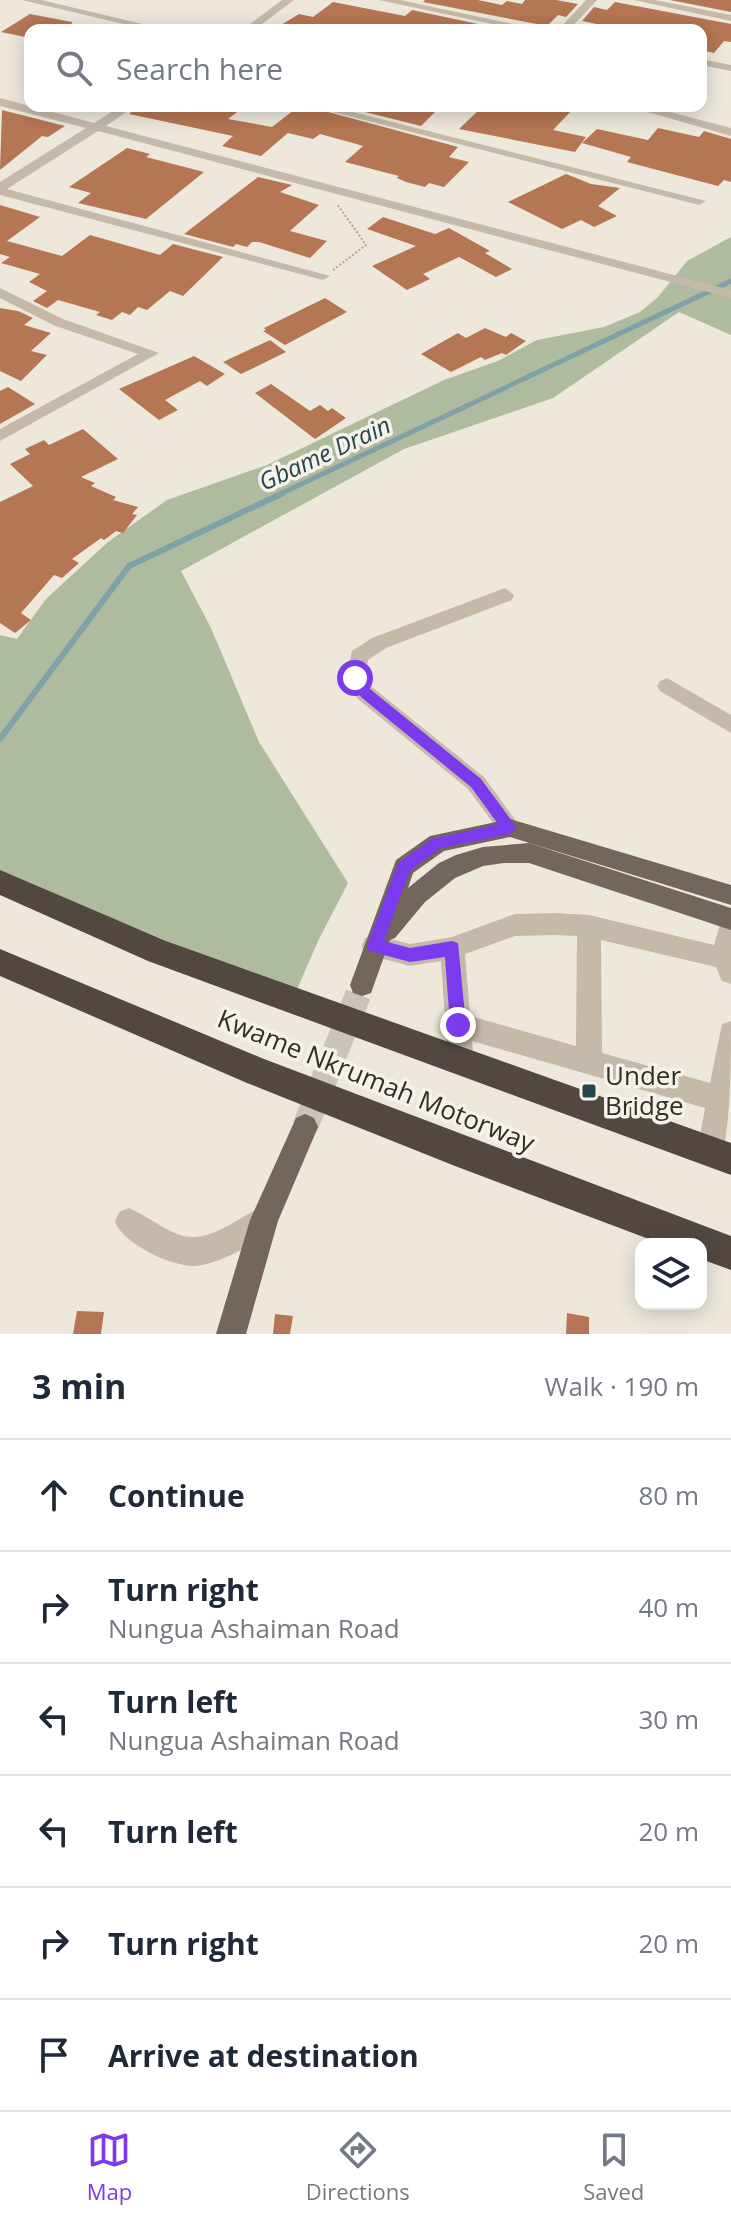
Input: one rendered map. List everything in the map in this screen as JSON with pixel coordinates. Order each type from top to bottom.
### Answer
[{"type":"highway","name":"Kwame Nkrumah Motorway","points":[[0,882],[158,952],[721,1156]]},
{"type":"highway","name":"Kwame Nkrumah Motorway","points":[[0,962],[244,1066],[455,1150],[731,1253]]},
{"type":"main road","points":[[362,985],[404,867],[438,843],[510,828],[731,895]]},
{"type":"main road","points":[[374,946],[411,898],[455,865],[496,851],[529,853],[731,920]]},
{"type":"main road","points":[[229,1331],[264,1220],[305,1127]]},
{"type":"street","points":[[27,0],[136,24]]},
{"type":"street","points":[[258,24],[289,0]]},
{"type":"street","points":[[384,0],[506,24]]},
{"type":"street","points":[[569,24],[592,0]]},
{"type":"street","points":[[639,0],[731,18]]},
{"type":"street","points":[[707,63],[731,68]]},
{"type":"street","points":[[0,88],[14,93],[0,102]]},
{"type":"street","points":[[0,102],[24,108]]},
{"type":"street","points":[[42,112],[731,294]]},
{"type":"street","points":[[0,190],[120,112]]},
{"type":"street","points":[[339,112],[699,201]]},
{"type":"street","points":[[656,112],[731,132]]},
{"type":"street","points":[[0,190],[200,246],[323,276]]},
{"type":"street","points":[[0,292],[58,322],[151,353],[0,436]]},
{"type":"street","points":[[505,595],[379,643],[359,656],[355,678],[365,693],[476,783],[510,828]]},
{"type":"street","points":[[667,686],[731,725]]},
{"type":"street","points":[[374,946],[410,955],[452,948],[515,925],[589,926],[728,966],[731,920]]},
{"type":"street","points":[[589,926],[589,1062]]},
{"type":"street","points":[[452,948],[461,1063]]},
{"type":"street","points":[[458,1025],[719,1099]]},
{"type":"street","points":[[721,1156],[719,1099],[731,1033]]},
{"type":"street","points":[[129,1222],[167,1246],[188,1253],[209,1252],[264,1220]]},
{"type":"path","points":[[323,276],[366,245],[325,187]]},
{"type":"green space","points":[[731,237],[731,335],[679,312],[553,398],[404,449],[181,571],[211,628],[259,742],[348,883],[295,994],[0,872],[0,635],[17,639],[46,599],[108,542],[167,500],[267,465],[444,380],[498,361],[537,340],[604,327],[640,312],[658,297],[687,261]]},
{"type":"building","points":[[478,0],[502,5],[507,1],[522,4],[525,0],[556,0],[578,4],[566,17],[558,15],[549,24],[537,24],[423,2]]},
{"type":"building","points":[[670,0],[731,0],[731,12]]},
{"type":"building","points":[[333,2],[405,16],[412,10],[478,24],[283,24],[299,14],[313,17]]},
{"type":"building","points":[[615,2],[731,24],[731,42],[724,41],[714,53],[707,51],[707,24],[597,24],[582,21],[594,7],[607,10]]},
{"type":"building","points":[[30,14],[72,22],[24,24],[24,37],[1,32]]},
{"type":"building","points":[[2,110],[65,126],[48,137],[42,136],[0,170]]},
{"type":"building","points":[[237,112],[228,119],[272,127],[291,112],[328,112],[458,147],[449,157],[469,162],[444,187],[429,183],[425,187],[397,178],[399,176],[345,162],[363,146],[320,134],[313,139],[288,133],[261,156],[222,146],[233,136],[129,114]]},
{"type":"building","points":[[365,112],[435,112],[421,126]]},
{"type":"building","points":[[477,112],[570,112],[553,130],[586,137],[575,152],[459,129]]},
{"type":"building","points":[[658,128],[699,137],[704,131],[731,139],[731,182],[724,180],[718,186],[627,162],[631,157],[582,143],[597,129],[648,140]]},
{"type":"building","points":[[127,148],[150,154],[146,157],[204,172],[146,219],[78,203],[91,193],[69,187]]},
{"type":"building","points":[[566,174],[591,184],[620,188],[598,206],[617,216],[594,227],[581,220],[562,229],[508,202]]},
{"type":"building","points":[[258,177],[292,185],[280,192],[319,205],[290,231],[327,241],[310,258],[259,242],[252,242],[247,247],[236,244],[233,247],[184,234]]},
{"type":"building","points":[[0,205],[40,217],[7,241],[62,256],[90,235],[160,255],[173,244],[223,257],[183,296],[170,291],[147,310],[138,307],[130,315],[122,312],[112,320],[96,315],[100,312],[58,300],[47,308],[33,301],[47,291],[29,282],[40,274],[1,263],[10,257],[0,254]]},
{"type":"building","points":[[383,217],[435,234],[449,228],[490,251],[485,253],[512,269],[496,277],[459,257],[423,274],[430,279],[407,290],[372,266],[416,246],[367,229]]},
{"type":"building","points":[[325,298],[347,312],[285,345],[263,331],[266,330],[264,328]]},
{"type":"building","points":[[0,308],[33,318],[24,325],[51,333],[31,351],[47,355],[21,381],[0,371]]},
{"type":"building","points":[[485,328],[506,337],[511,333],[526,341],[506,355],[502,353],[485,360],[481,357],[451,372],[421,354],[458,333],[466,338]]},
{"type":"building","points":[[270,340],[286,352],[241,374],[223,362]]},
{"type":"building","points":[[194,356],[225,374],[207,386],[200,381],[165,400],[178,410],[159,420],[119,389]]},
{"type":"building","points":[[271,384],[310,411],[320,405],[328,411],[332,408],[346,418],[315,439],[255,393]]},
{"type":"building","points":[[8,387],[35,404],[0,424],[0,391]]},
{"type":"building","points":[[83,429],[118,459],[81,477],[95,483],[91,486],[116,497],[113,500],[138,507],[132,514],[137,515],[123,533],[116,531],[104,540],[101,538],[72,559],[79,563],[62,578],[54,575],[21,613],[31,620],[15,633],[0,623],[0,502],[33,486],[10,464],[30,454],[25,449],[44,440],[49,445]]},
{"type":"building","points":[[77,1311],[104,1312],[101,1334],[73,1334]]},
{"type":"building","points":[[567,1313],[589,1317],[589,1334],[566,1334]]},
{"type":"building","points":[[275,1314],[293,1316],[290,1334],[273,1334]]},
{"type":"waterway","name":"Gbame Drain","points":[[278,495],[731,281]]},
{"type":"waterway","name":"Gbame Drain","points":[[0,739],[129,566],[283,493]]},
{"type":"tunnel","points":[[305,1127],[362,985]]},
{"type":"place","name":"Under Bridge","points":[[589,1091]]},
{"type":"route","points":[[355,678],[365,693],[476,783],[510,828],[438,843],[404,867],[374,946],[410,955],[452,948],[458,1025]]}]
